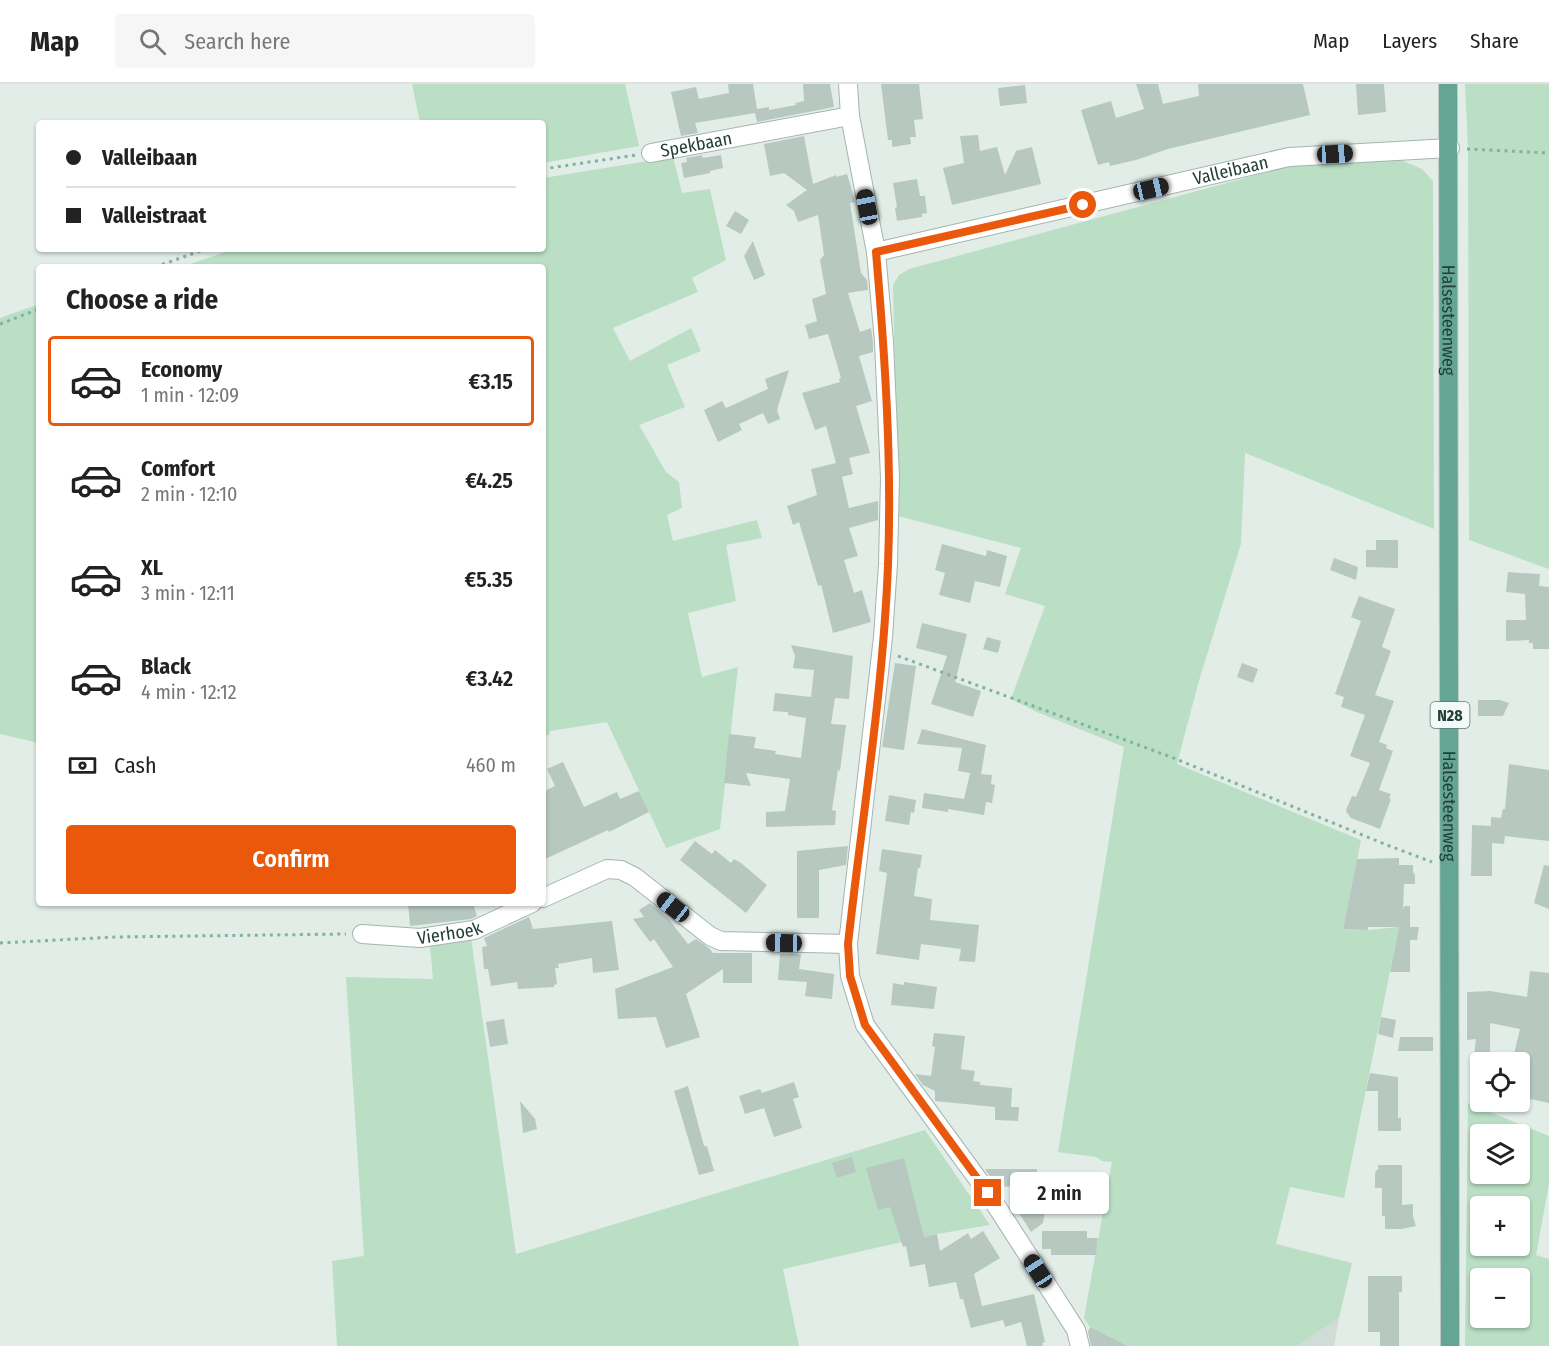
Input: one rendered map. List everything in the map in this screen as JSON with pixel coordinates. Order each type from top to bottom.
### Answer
[{"type":"main road","name":"Halsesteenweg","points":[[1448,84],[1450,148],[1450,1346]]},
{"type":"street","points":[[848,84],[850,116],[876,252],[884,342],[890,478],[888,564],[882,651],[848,944],[850,976],[865,1025],[988,1193],[1076,1330],[1080,1346]]},
{"type":"street","name":"Spekbaan","points":[[651,153],[850,116]]},
{"type":"street","name":"Valleibaan","points":[[876,252],[1289,157],[1450,148]]},
{"type":"street","points":[[546,897],[607,869],[621,870],[635,877],[710,936],[721,941],[848,944]]},
{"type":"street","name":"Vierhoek","points":[[362,934],[420,938],[474,930],[526,906]]},
{"type":"path","points":[[1450,148],[1549,153]]},
{"type":"path","name":"Spekbaan","points":[[546,169],[651,153]]},
{"type":"path","points":[[164,264],[198,252]]},
{"type":"path","points":[[0,324],[36,310]]},
{"type":"path","points":[[882,651],[936,668],[1161,753],[1387,846],[1450,868]]},
{"type":"path","points":[[0,944],[115,937],[362,934]]},
{"type":"shaded area","points":[[1339,1318],[1334,1346],[1297,1346]]},
{"type":"green space","points":[[412,84],[625,84],[639,146],[546,162],[546,120],[419,120]]},
{"type":"green space","points":[[1465,84],[1549,84],[1549,569],[1469,540],[1468,149]]},
{"type":"green space","points":[[673,157],[682,193],[710,189],[726,260],[692,278],[698,292],[613,328],[630,361],[691,328],[701,351],[667,365],[685,407],[639,425],[666,472],[679,482],[682,508],[667,515],[673,541],[757,520],[762,538],[726,545],[736,601],[688,613],[702,677],[738,667],[720,829],[666,848],[607,722],[550,731],[549,735],[546,736],[546,264],[191,264],[225,252],[546,252],[546,178]]},
{"type":"green space","points":[[1399,159],[1422,169],[1433,181],[1434,529],[1245,453],[1241,544],[1198,684],[1177,764],[1361,840],[1343,929],[1368,930],[1399,927],[1344,1198],[1290,1187],[1276,1244],[1352,1263],[1339,1318],[1297,1346],[1128,1346],[1090,1327],[1084,1318],[1112,1162],[1102,1161],[1096,1157],[1058,1152],[1124,747],[1037,712],[1011,699],[1045,606],[1005,594],[1021,548],[898,516],[893,285],[899,275],[909,269],[1297,164]]},
{"type":"green space","points":[[36,305],[36,742],[0,734],[0,318]]},
{"type":"green space","points":[[471,938],[516,1254],[925,1130],[990,1225],[937,1234],[783,1269],[799,1346],[337,1346],[332,1261],[364,1256],[346,977],[433,979],[430,946]]},
{"type":"green space","points":[[1468,1103],[1470,1112],[1490,1112],[1520,1124],[1470,1124],[1470,1184],[1530,1184],[1530,1128],[1549,1136],[1549,1184],[1536,1255],[1549,1259],[1549,1346],[1465,1346]]},
{"type":"building","points":[[728,84],[753,84],[757,109],[769,107],[769,110],[796,105],[795,103],[804,101],[803,84],[830,84],[834,107],[757,122],[755,113],[695,123],[698,133],[681,136],[671,92],[696,87],[699,99],[729,93]]},
{"type":"building","points":[[881,84],[919,84],[923,119],[914,120],[916,137],[910,137],[911,144],[892,147],[892,140],[888,140]]},
{"type":"building","points":[[1136,84],[1158,84],[1163,104],[1199,96],[1198,84],[1303,84],[1310,115],[1168,149],[1136,160],[1110,166],[1109,162],[1098,165],[1081,110],[1111,101],[1116,118],[1144,109]]},
{"type":"building","points":[[1356,84],[1384,84],[1386,112],[1358,115]]},
{"type":"building","points":[[1025,85],[1027,103],[1000,106],[998,88]]},
{"type":"building","points":[[978,135],[980,151],[997,147],[1005,175],[1016,151],[1032,147],[1041,184],[952,205],[943,168],[964,163],[960,136]]},
{"type":"building","points":[[804,136],[813,184],[836,175],[836,177],[847,174],[855,202],[850,203],[861,273],[867,280],[868,290],[848,293],[860,332],[871,328],[873,343],[873,352],[859,356],[872,401],[856,406],[870,453],[849,458],[853,474],[842,477],[849,508],[878,501],[878,520],[849,528],[858,556],[844,560],[854,593],[862,590],[871,622],[833,633],[821,585],[818,586],[799,522],[793,525],[787,506],[817,495],[811,469],[836,463],[826,426],[815,430],[802,393],[840,382],[841,378],[828,334],[809,339],[805,325],[817,321],[812,299],[826,294],[820,260],[824,255],[818,215],[798,222],[794,211],[786,205],[807,190],[784,173],[770,176],[764,144]]},
{"type":"building","points":[[702,155],[703,158],[721,155],[723,168],[684,178],[681,163],[687,162],[686,158]]},
{"type":"building","points":[[917,179],[920,196],[925,196],[927,213],[922,214],[922,217],[897,221],[893,183]]},
{"type":"building","points":[[735,211],[749,220],[741,234],[726,226]]},
{"type":"building","points":[[753,241],[765,275],[754,280],[744,256]]},
{"type":"building","points":[[789,370],[777,410],[780,419],[768,424],[763,413],[739,424],[742,430],[718,442],[704,410],[722,401],[726,408],[768,389],[765,379]]},
{"type":"building","points":[[1376,540],[1398,540],[1398,568],[1366,567],[1366,550],[1376,550]]},
{"type":"building","points":[[942,544],[986,556],[987,550],[1007,556],[1000,587],[975,581],[970,603],[939,595],[945,573],[935,570]]},
{"type":"building","points":[[1334,558],[1358,567],[1356,580],[1330,570]]},
{"type":"building","points":[[1508,572],[1540,574],[1539,586],[1549,587],[1549,649],[1533,649],[1533,643],[1529,643],[1529,640],[1506,641],[1506,620],[1526,620],[1525,594],[1506,592]]},
{"type":"building","points":[[1359,596],[1395,609],[1382,647],[1391,651],[1375,695],[1394,701],[1379,742],[1387,745],[1386,748],[1393,751],[1379,790],[1391,794],[1380,829],[1351,818],[1346,810],[1352,796],[1356,797],[1370,763],[1350,756],[1365,715],[1341,707],[1344,697],[1335,694],[1361,621],[1351,617]]},
{"type":"building","points":[[922,623],[967,634],[955,682],[981,691],[973,717],[931,704],[947,656],[916,648]]},
{"type":"building","points":[[987,637],[1001,641],[998,653],[983,649]]},
{"type":"building","points":[[791,645],[853,656],[849,699],[835,698],[831,724],[846,725],[832,810],[836,811],[835,825],[766,827],[766,812],[785,811],[790,779],[746,773],[751,786],[724,783],[729,734],[756,737],[754,748],[801,758],[806,718],[788,715],[788,712],[773,711],[775,693],[811,697],[814,670],[793,668],[795,656]]},
{"type":"building","points":[[895,663],[916,666],[904,750],[882,747]]},
{"type":"building","points":[[1242,663],[1258,669],[1253,683],[1237,677]]},
{"type":"building","points":[[1478,700],[1500,700],[1509,703],[1503,716],[1478,716]]},
{"type":"building","points":[[922,729],[986,745],[981,774],[992,775],[991,784],[995,785],[992,803],[986,802],[984,815],[948,809],[948,812],[922,808],[924,793],[964,799],[970,773],[958,771],[962,748],[917,744]]},
{"type":"building","points":[[563,762],[584,807],[617,792],[620,799],[639,791],[649,812],[546,859],[546,790],[555,786],[547,769]]},
{"type":"building","points":[[1509,764],[1549,770],[1549,841],[1505,836],[1504,844],[1492,843],[1492,876],[1471,876],[1472,825],[1491,826],[1491,817],[1501,818],[1503,809],[1505,809]]},
{"type":"building","points":[[889,795],[916,800],[909,825],[885,821]]},
{"type":"building","points":[[695,841],[712,854],[715,850],[731,863],[734,859],[741,863],[767,885],[746,913],[680,860]]},
{"type":"building","points":[[848,846],[846,865],[819,870],[819,918],[797,918],[797,851]]},
{"type":"building","points":[[882,849],[922,855],[914,896],[932,899],[930,920],[979,925],[975,962],[959,961],[961,949],[921,944],[919,960],[876,954],[887,873],[879,871]]},
{"type":"building","points":[[1399,858],[1399,865],[1413,865],[1415,875],[1415,884],[1404,884],[1403,910],[1404,906],[1410,906],[1410,927],[1419,927],[1417,940],[1410,940],[1410,972],[1390,972],[1399,927],[1368,927],[1368,930],[1343,929],[1357,859]]},
{"type":"building","points":[[1544,865],[1549,866],[1549,909],[1534,903]]},
{"type":"building","points":[[650,903],[668,918],[688,944],[696,939],[713,953],[752,953],[752,983],[723,983],[723,969],[686,994],[700,1037],[666,1048],[656,1017],[618,1019],[615,989],[673,967],[654,939],[650,942],[633,919],[644,917],[639,910]]},
{"type":"building","points":[[408,906],[474,906],[477,916],[471,919],[410,926]]},
{"type":"building","points":[[529,917],[533,929],[612,921],[619,970],[593,973],[592,958],[558,964],[559,968],[555,968],[557,984],[554,987],[518,989],[517,982],[491,986],[488,969],[484,969],[482,947],[487,946],[484,938]]},
{"type":"building","points":[[780,954],[801,954],[799,969],[834,974],[832,999],[805,996],[807,982],[778,980]]},
{"type":"building","points":[[1530,971],[1549,973],[1549,1103],[1530,1099],[1530,1052],[1514,1052],[1520,1029],[1490,1023],[1490,1052],[1474,1052],[1476,1039],[1467,1040],[1467,992],[1490,991],[1527,997]]},
{"type":"building","points":[[904,982],[937,987],[934,1009],[891,1005],[893,983],[904,985]]},
{"type":"building","points":[[1381,1017],[1396,1020],[1393,1038],[1378,1034]]},
{"type":"building","points":[[504,1019],[508,1044],[490,1047],[486,1022]]},
{"type":"building","points":[[934,1033],[965,1036],[961,1069],[975,1071],[973,1081],[980,1082],[980,1085],[1012,1088],[1011,1107],[1019,1107],[1018,1121],[995,1120],[995,1107],[935,1101],[935,1091],[923,1085],[915,1074],[931,1076],[935,1047],[932,1046]]},
{"type":"building","points":[[1400,1037],[1433,1037],[1433,1051],[1398,1051]]},
{"type":"building","points":[[1370,1073],[1398,1077],[1398,1118],[1401,1118],[1401,1131],[1378,1131],[1378,1091],[1366,1091]]},
{"type":"building","points":[[794,1082],[799,1097],[793,1099],[802,1128],[774,1137],[764,1108],[745,1114],[739,1096],[760,1089],[762,1093]]},
{"type":"building","points":[[688,1086],[704,1146],[707,1146],[714,1171],[699,1175],[674,1091]]},
{"type":"building","points":[[520,1101],[535,1119],[537,1129],[523,1133]]},
{"type":"building","points":[[852,1157],[856,1172],[837,1178],[832,1163]]},
{"type":"building","points":[[904,1158],[924,1237],[937,1234],[940,1251],[968,1233],[971,1239],[983,1231],[1000,1258],[974,1274],[982,1306],[1034,1294],[1045,1342],[1042,1343],[1043,1346],[1027,1346],[1021,1322],[1005,1327],[1003,1320],[971,1328],[956,1282],[929,1287],[925,1264],[910,1267],[906,1246],[903,1247],[890,1207],[878,1210],[866,1168]]},
{"type":"building","points":[[1378,1165],[1402,1165],[1402,1205],[1413,1204],[1416,1226],[1385,1229],[1385,1216],[1382,1216],[1382,1188],[1375,1188]]},
{"type":"building","points":[[985,1169],[1037,1169],[1037,1185],[997,1187]]},
{"type":"building","points":[[1048,1194],[1043,1223],[1031,1232],[1019,1213]]},
{"type":"building","points":[[1042,1231],[1087,1231],[1087,1238],[1098,1238],[1096,1255],[1051,1255],[1051,1249],[1042,1249]]},
{"type":"building","points":[[1368,1276],[1402,1276],[1402,1292],[1399,1292],[1399,1346],[1380,1346],[1380,1332],[1368,1332]]},
{"type":"building","points":[[1090,1327],[1128,1346],[1091,1346],[1088,1332]]},
{"type":"route","points":[[988,1193],[865,1025],[850,976],[848,944],[883,637],[888,564],[890,478],[884,342],[876,252],[1083,205]]}]
